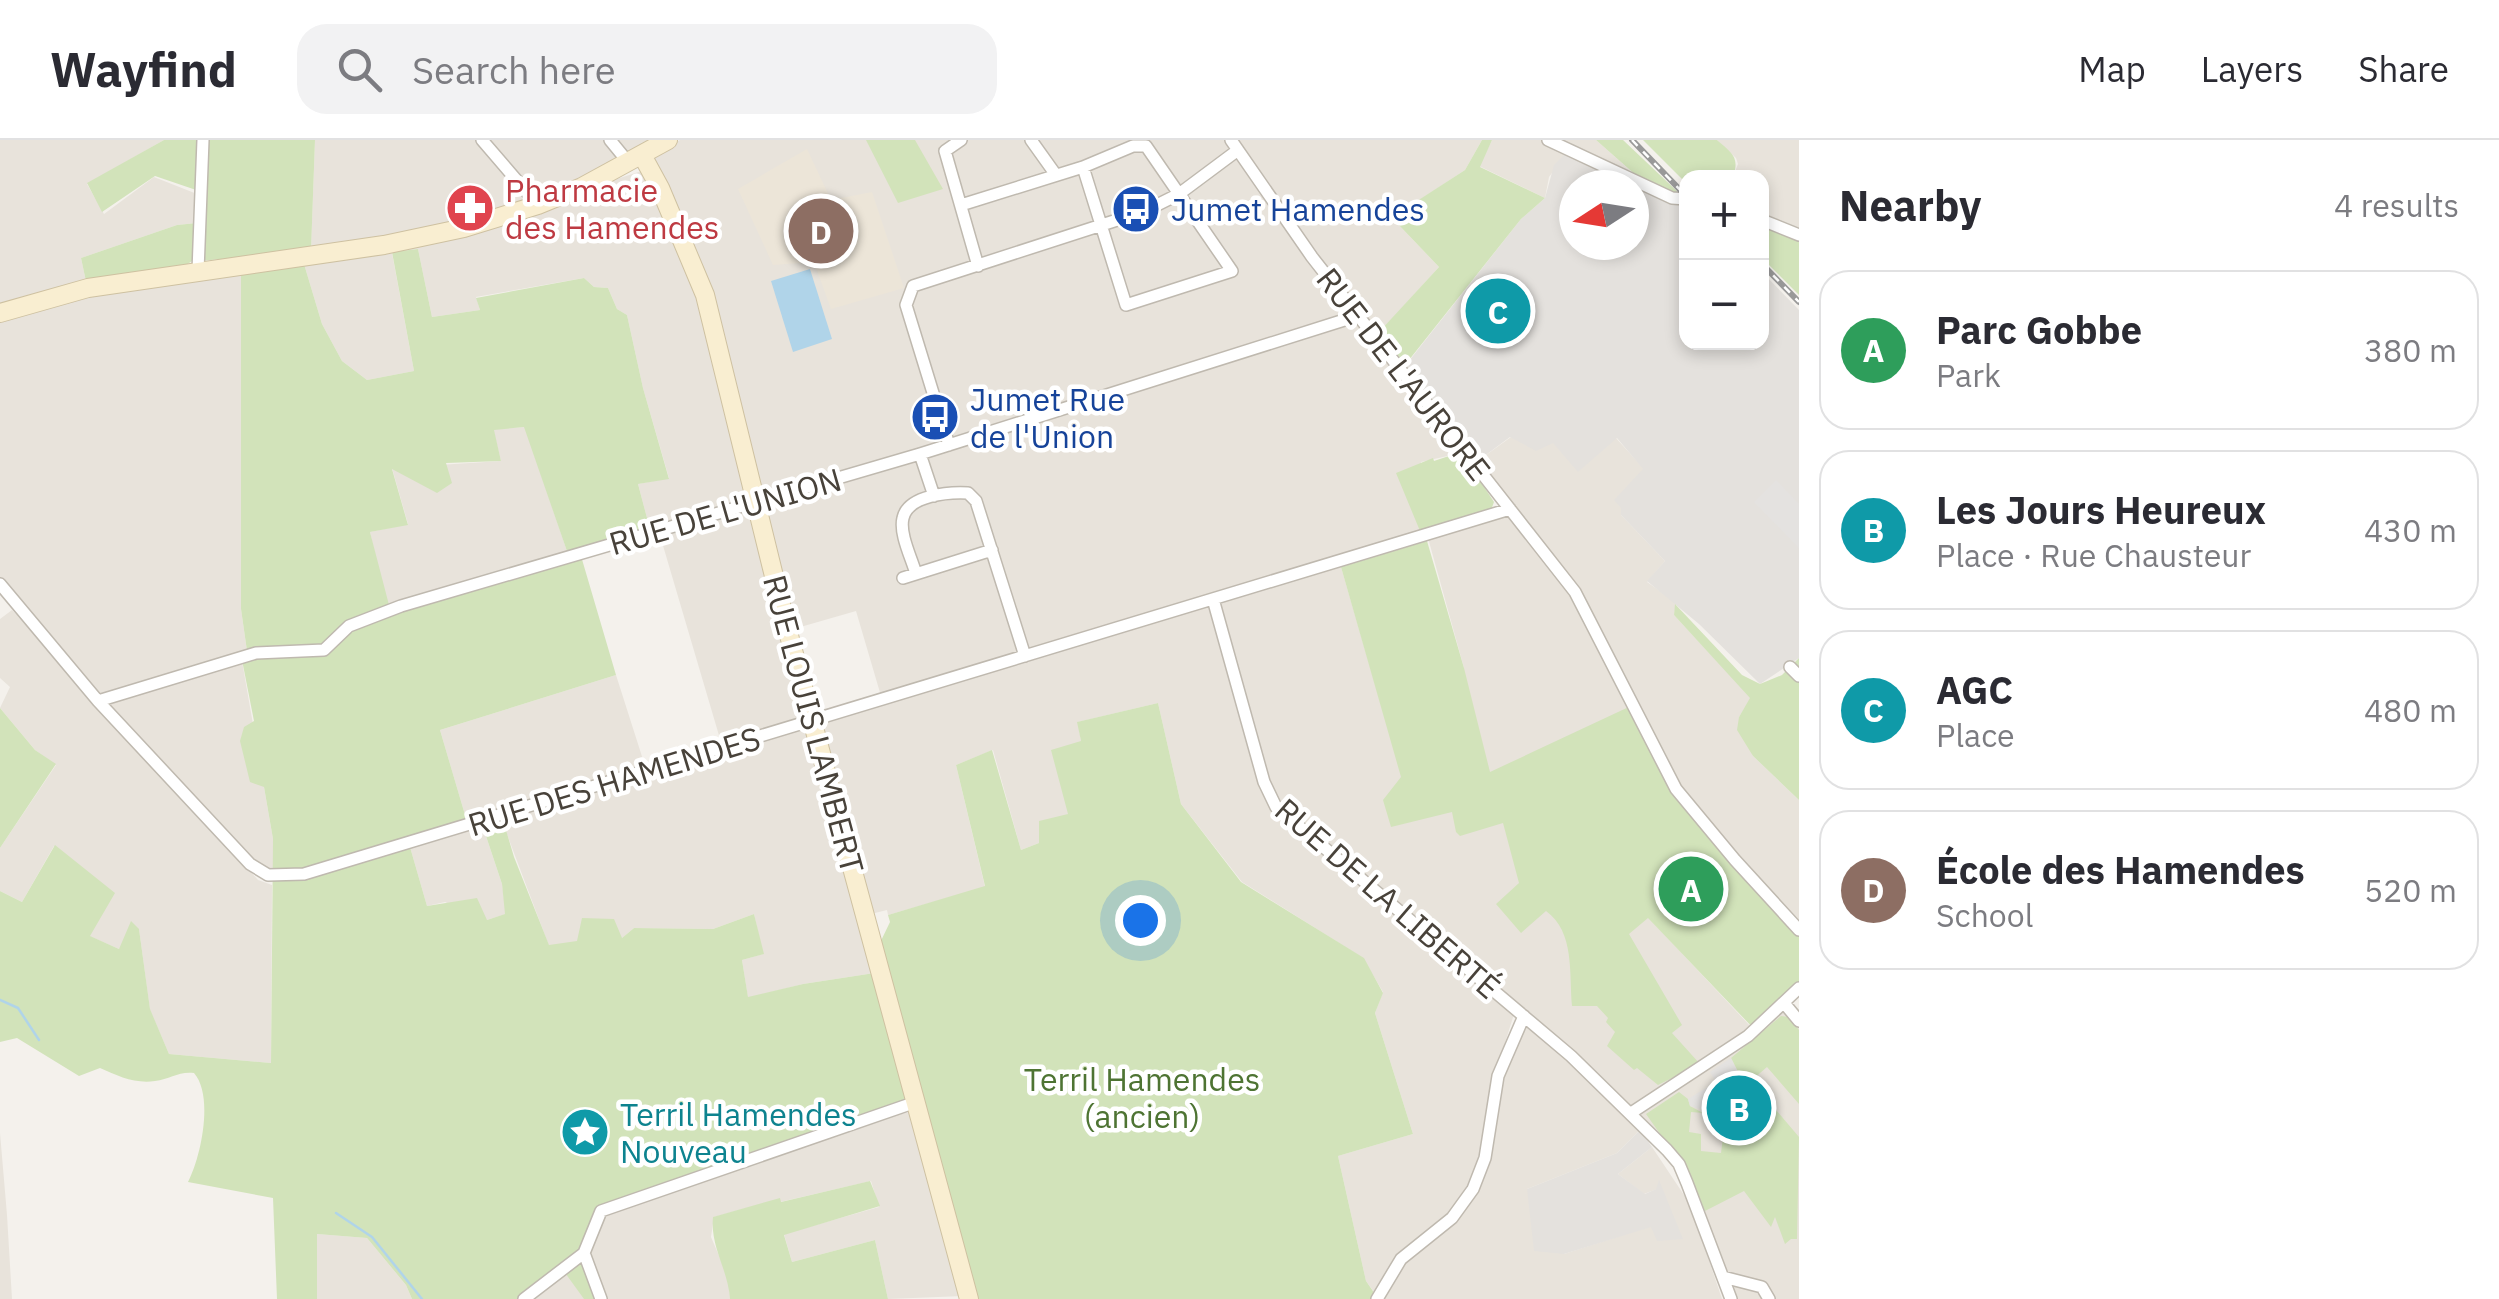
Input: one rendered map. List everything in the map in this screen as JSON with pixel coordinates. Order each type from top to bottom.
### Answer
[{"type":"street","points":[[198,271],[203,140]]},
{"type":"street","points":[[482,140],[538,205]]},
{"type":"street","points":[[610,140],[635,159]]},
{"type":"street","points":[[0,313],[88,288],[384,246],[464,228],[538,205],[668,140]]},
{"type":"street","points":[[962,140],[945,151],[978,266]]},
{"type":"street","points":[[1031,140],[1056,175]]},
{"type":"street","points":[[1548,140],[1679,198]]},
{"type":"street","points":[[960,205],[1082,167],[1130,143],[1146,146],[1232,271],[1126,305],[1082,167]]},
{"type":"street","points":[[949,444],[906,305],[913,286],[1100,227],[1179,194],[1235,145]]},
{"type":"street","name":"RUE DE L'AURORE","points":[[1235,145],[1357,316],[1575,592],[1676,788],[1799,930]]},
{"type":"street","name":"RUE LOUIS LAMBERT","points":[[635,159],[660,188],[705,296],[754,504],[969,1299]]},
{"type":"street","points":[[1769,223],[1799,235]]},
{"type":"street","name":"RUE DE L'UNION","points":[[98,701],[256,653],[320,651],[349,626],[400,606],[920,454],[1357,316]]},
{"type":"street","points":[[920,454],[934,496]]},
{"type":"street","points":[[992,550],[910,576],[902,515],[909,506],[934,496],[968,492],[976,501],[992,550],[1025,656]]},
{"type":"street","name":"RUE DES HAMENDES","points":[[0,584],[98,701],[250,864],[268,875],[304,874],[1510,509]]},
{"type":"street","name":"RUE DE LA LIBERTÉ","points":[[1213,600],[1264,782],[1276,807],[1571,1056],[1631,1113]]},
{"type":"street","points":[[1730,1299],[1679,1164],[1631,1113],[1748,1036],[1799,988]]},
{"type":"street","points":[[1784,1003],[1799,1021]]},
{"type":"street","points":[[1377,1299],[1402,1258],[1452,1218],[1473,1189],[1485,1158],[1498,1076],[1524,1016]]},
{"type":"street","points":[[524,1299],[584,1252],[601,1211],[916,1102]]},
{"type":"street","points":[[584,1252],[601,1299]]},
{"type":"street","points":[[1724,1277],[1762,1286],[1769,1299]]},
{"type":"shaded area","points":[[0,140],[164,140],[87,184],[104,214],[154,177],[197,194],[197,223],[177,225],[81,258],[87,286],[0,310]]},
{"type":"shaded area","points":[[315,140],[666,140],[554,199],[648,169],[702,290],[881,972],[803,984],[748,998],[742,960],[763,954],[754,914],[713,929],[634,928],[621,939],[549,946],[502,821],[483,827],[502,884],[506,914],[487,920],[445,902],[427,906],[410,847],[468,825],[440,730],[616,675],[646,769],[723,749],[659,532],[651,533],[638,484],[669,478],[627,315],[617,309],[608,288],[594,287],[584,278],[476,297],[480,310],[432,317],[418,249],[392,253],[414,371],[367,380],[342,361],[322,324],[304,264],[311,251]]},
{"type":"shaded area","points":[[680,140],[1482,140],[1465,170],[1412,205],[1396,222],[1439,267],[1381,331],[1465,452],[1421,462],[1420,531],[881,696],[856,611],[790,630],[716,326],[652,156]]},
{"type":"shaded area","points":[[1492,140],[1596,140],[1630,170],[1566,154],[1549,177],[1545,198],[1479,166]]},
{"type":"shaded area","points":[[1717,140],[1799,140],[1799,230],[1769,215],[1769,170],[1736,170],[1736,158]]},
{"type":"shaded area","points":[[807,149],[831,200],[872,192],[904,288],[831,309],[814,262],[773,265],[738,189]]},
{"type":"shaded area","points":[[1565,154],[1600,170],[1559,170],[1559,260],[1649,260],[1649,193],[1679,204],[1679,350],[1769,350],[1769,279],[1799,310],[1799,658],[1760,684],[1699,624],[1647,581],[1665,561],[1621,515],[1614,500],[1643,469],[1617,438],[1578,472],[1553,443],[1536,451],[1510,437],[1479,460],[1405,366],[1521,219],[1545,198],[1554,165]]},
{"type":"shaded area","points":[[241,269],[241,609],[248,659],[242,661],[273,839],[273,875],[268,875],[98,701],[0,578],[0,320],[109,287]]},
{"type":"shaded area","points":[[525,427],[569,557],[388,611],[370,532],[408,524],[392,468],[501,461],[493,429]]},
{"type":"shaded area","points":[[1511,437],[1553,443],[1616,438],[1644,469],[1621,508],[1621,515],[1665,561],[1647,582],[1676,602],[1674,615],[1751,698],[1739,717],[1753,756],[1799,800],[1799,921],[1678,785],[1594,621],[1479,460]]},
{"type":"shaded area","points":[[1776,480],[1799,504],[1799,548],[1754,502]]},
{"type":"shaded area","points":[[1504,511],[1577,604],[1634,707],[1521,782],[1752,1028],[1633,1107],[1278,801],[1514,1014],[1489,1094],[1476,1173],[1446,1217],[1374,1292],[1366,1281],[1338,1156],[1413,1134],[1375,1013],[1383,992],[1363,958],[1242,882],[1181,804],[1158,703],[1078,722],[1081,741],[1068,814],[1039,843],[1021,850],[993,750],[956,765],[985,887],[888,915],[887,910],[871,914],[819,723],[1208,605],[1264,782],[1217,604],[1341,567],[1402,777],[1464,668],[1428,538]]},
{"type":"shaded area","points":[[12,610],[258,880],[272,885],[271,1063],[169,1054],[150,1010],[139,929],[119,949],[89,936],[54,846],[22,902],[0,891],[0,848],[56,765],[35,750],[0,708],[10,687],[0,678],[0,619]]},
{"type":"shaded area","points":[[1785,1010],[1799,1027],[1799,1299],[1734,1299],[1705,1211],[1672,1148],[1640,1114]]},
{"type":"shaded area","points":[[1525,1026],[1578,1068],[1640,1130],[1617,1153],[1527,1189],[1564,1254],[1651,1226],[1682,1239],[1659,1182],[1657,1189],[1644,1194],[1618,1174],[1652,1147],[1690,1204],[1722,1299],[1382,1299],[1403,1261],[1479,1185],[1507,1057]]},
{"type":"shaded area","points":[[1731,1058],[1745,1086],[1713,1113],[1690,1106],[1688,1099],[1716,1082],[1710,1072]]},
{"type":"shaded area","points":[[911,1112],[963,1296],[888,1299],[875,1240],[792,1262],[784,1234],[879,1207],[871,1181],[780,1202],[779,1199],[714,1217],[711,1237],[729,1279],[730,1299],[525,1299],[608,1213],[882,1118]]},
{"type":"shaded area","points":[[1640,1130],[1652,1147],[1618,1174],[1645,1194],[1656,1189],[1659,1180],[1683,1239],[1657,1241],[1651,1227],[1564,1254],[1534,1251],[1527,1189],[1617,1153]]},
{"type":"shaded area","points":[[0,1133],[7,1215],[12,1299],[0,1299]]},
{"type":"shaded area","points":[[317,1234],[367,1238],[406,1285],[412,1299],[317,1299]]},
{"type":"green space","points":[[164,140],[201,140],[199,191],[155,176],[102,212],[87,183]]},
{"type":"green space","points":[[207,140],[315,140],[311,251],[199,261]]},
{"type":"green space","points":[[866,140],[915,140],[943,189],[898,203]]},
{"type":"green space","points":[[1482,140],[1492,140],[1480,167],[1545,198],[1521,219],[1405,365],[1380,331],[1439,267],[1396,222],[1414,203],[1465,170]]},
{"type":"green space","points":[[1596,140],[1623,140],[1679,194],[1649,186],[1649,170],[1630,170]]},
{"type":"green space","points":[[1643,140],[1717,140],[1727,148],[1736,165],[1735,170],[1679,170],[1679,176]]},
{"type":"green space","points":[[197,223],[192,261],[183,267],[87,286],[81,258],[177,225]]},
{"type":"green space","points":[[1769,227],[1799,239],[1799,295],[1769,265]]},
{"type":"green space","name":"Terril Hamendes (ancien)","points":[[418,249],[432,317],[480,310],[476,298],[584,278],[594,287],[608,288],[617,309],[627,315],[669,479],[638,484],[651,533],[569,557],[524,427],[494,430],[501,461],[446,463],[452,483],[437,493],[392,469],[408,525],[370,532],[389,605],[375,614],[581,556],[616,675],[440,730],[468,825],[410,847],[427,906],[477,898],[487,920],[505,914],[502,884],[483,827],[503,820],[549,945],[577,941],[582,918],[614,919],[622,938],[634,928],[713,929],[754,914],[764,954],[742,960],[748,997],[881,972],[878,947],[890,922],[888,915],[985,886],[956,765],[992,750],[1021,850],[1039,843],[1039,821],[1068,814],[1051,750],[1081,741],[1077,722],[1158,703],[1181,804],[1241,882],[1364,958],[1383,993],[1375,1013],[1413,1134],[1338,1156],[1366,1281],[1375,1294],[1372,1299],[972,1299],[917,1091],[906,1103],[608,1213],[591,1237],[586,1254],[601,1299],[584,1299],[563,1270],[525,1299],[412,1299],[406,1285],[367,1238],[317,1234],[317,1299],[277,1299],[273,1198],[188,1182],[201,1143],[204,1111],[200,1083],[194,1073],[140,1081],[100,1068],[79,1076],[17,1038],[0,1042],[0,891],[22,902],[55,845],[115,893],[90,936],[119,949],[131,921],[139,929],[150,1009],[169,1054],[271,1063],[273,839],[264,787],[250,782],[240,741],[244,727],[254,721],[242,660],[248,658],[241,609],[241,265],[304,264],[322,324],[342,361],[367,380],[414,371],[392,252]]},
{"type":"green space","points":[[1461,452],[1494,502],[1491,510],[1420,531],[1396,473]]},
{"type":"green space","points":[[1427,541],[1490,772],[1633,705],[1676,789],[1799,930],[1799,988],[1755,1030],[1648,918],[1629,934],[1682,1025],[1672,1033],[1700,1064],[1658,1085],[1607,1046],[1615,1032],[1597,1006],[1572,1006],[1569,954],[1555,920],[1546,911],[1521,933],[1496,904],[1519,883],[1503,823],[1460,836],[1452,812],[1391,827],[1383,800],[1401,777],[1341,567]]},
{"type":"green space","points":[[1675,604],[1742,675],[1760,684],[1782,675],[1799,658],[1799,800],[1753,756],[1737,730],[1739,717],[1750,698],[1674,615]]},
{"type":"green space","points":[[0,708],[35,750],[56,764],[0,848]]},
{"type":"green space","points":[[1781,1016],[1789,1017],[1799,1030],[1799,1104],[1767,1067],[1745,1086],[1731,1058]]},
{"type":"green space","points":[[1679,1092],[1690,1106],[1703,1113],[1691,1112],[1689,1132],[1701,1134],[1701,1151],[1721,1153],[1724,1129],[1765,1097],[1799,1137],[1797,1239],[1785,1244],[1775,1217],[1771,1227],[1744,1191],[1705,1211],[1682,1165],[1646,1114]]},
{"type":"green space","points":[[870,1181],[880,1206],[784,1235],[792,1262],[875,1240],[888,1299],[730,1299],[714,1238],[713,1217],[780,1198],[781,1202]]},
{"type":"water","points":[[810,269],[832,339],[793,352],[771,281]]},
{"type":"waterway","points":[[0,1000],[18,1008],[39,1040]]},
{"type":"waterway","points":[[336,1213],[372,1237],[422,1299]]},
{"type":"railway","points":[[1632,140],[1679,189]]},
{"type":"railway","points":[[1769,271],[1799,302]]},
{"type":"place","name":"Pharmacie des Hamendes","points":[[470,208]]},
{"type":"place","name":"Jumet Hamendes","points":[[1136,209]]},
{"type":"place","name":"École des Hamendes","points":[[821,231]]},
{"type":"place","name":"AGC","points":[[1498,311]]},
{"type":"place","name":"Jumet Rue de l'Union","points":[[935,417]]},
{"type":"place","name":"Parc Gobbe","points":[[1691,889]]},
{"type":"place","name":"Les Jours Heureux","points":[[1739,1108]]},
{"type":"place","name":"Terril Hamendes Nouveau","points":[[585,1132]]}]
